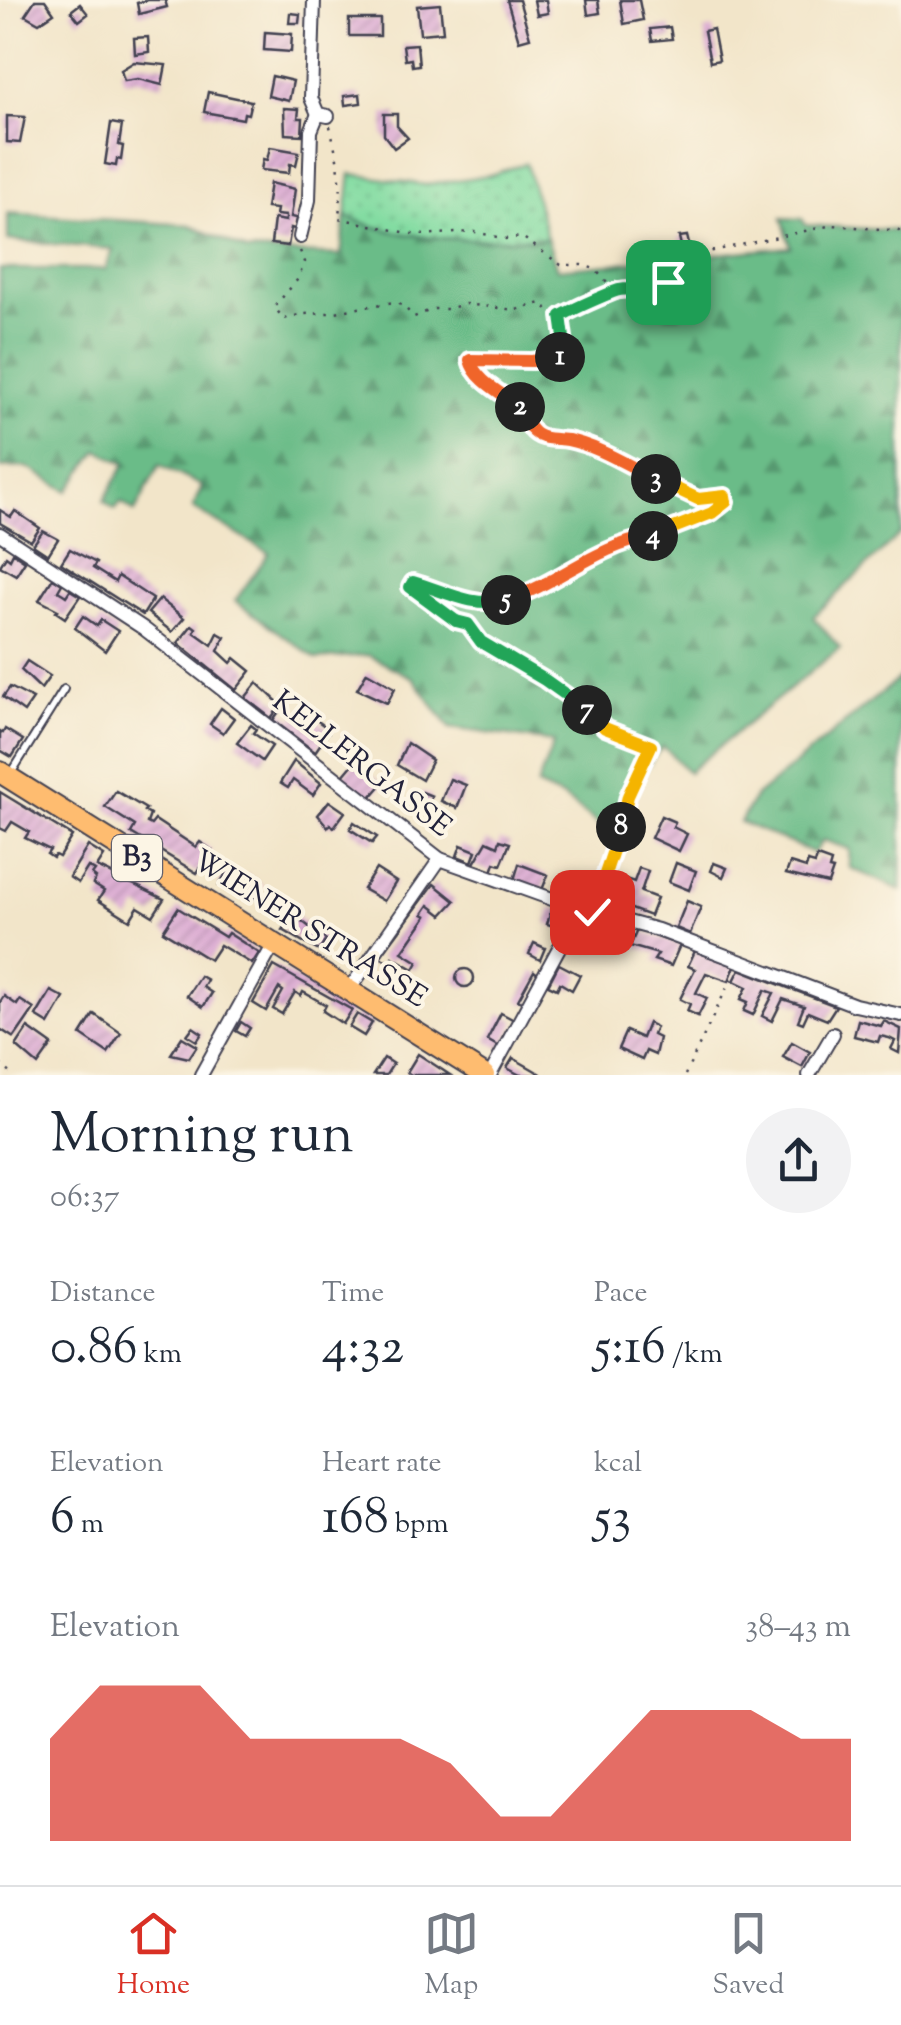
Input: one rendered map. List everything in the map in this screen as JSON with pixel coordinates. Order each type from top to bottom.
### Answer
[{"type":"main road","name":"WIENER STRASSE","points":[[4,775],[487,1075]]},
{"type":"street","points":[[300,237],[309,200],[311,131],[323,115],[311,98],[314,0]]},
{"type":"street","name":"KELLERGASSE","points":[[0,534],[143,628],[440,859],[586,910],[658,930],[855,1005],[901,1015]]},
{"type":"street","points":[[349,990],[440,859]]},
{"type":"street","points":[[487,1075],[586,910]]},
{"type":"street","points":[[200,1075],[274,944]]},
{"type":"street","points":[[809,1075],[833,1034]]},
{"type":"lane","points":[[4,775],[64,689]]},
{"type":"path","points":[[323,115],[331,128],[335,166],[344,188],[338,218],[416,235],[475,232],[506,239],[522,237],[561,265],[582,265],[594,270],[614,291]]},
{"type":"path","points":[[300,237],[298,246],[305,262],[298,279],[274,307],[284,320],[302,314],[394,302],[414,317],[433,308],[465,304],[516,310],[542,303],[561,316],[614,291],[656,290],[684,261],[699,254],[833,225],[901,231]]},
{"type":"path","points":[[561,316],[565,356],[550,360],[470,360],[472,368],[523,410],[530,428],[540,436],[592,449],[698,499],[725,496],[726,502],[690,523],[657,536],[628,540],[590,556],[519,596],[500,602],[450,597],[413,582],[410,587],[432,600],[452,622],[468,624],[481,642],[545,680],[605,728],[651,746],[628,796],[619,840],[586,910]]},
{"type":"path","points":[[685,1075],[740,961]]},
{"type":"path","points":[[0,1064],[13,1075]]},
{"type":"green space","points":[[526,163],[547,238],[420,236],[371,226],[346,216],[351,174],[426,185],[490,175]]},
{"type":"green space","points":[[8,213],[190,225],[247,251],[341,255],[346,216],[371,226],[420,236],[547,238],[557,269],[791,247],[782,218],[802,219],[806,225],[901,231],[901,533],[813,617],[840,648],[688,772],[663,746],[635,790],[619,840],[564,798],[537,786],[554,742],[450,728],[413,678],[368,655],[316,659],[235,601],[269,553],[193,508],[202,486],[159,465],[135,512],[121,502],[115,509],[104,501],[125,464],[98,450],[68,491],[27,467],[0,468],[0,269],[106,269],[113,249],[8,240]]},
{"type":"green space","points":[[901,677],[901,890],[850,868],[849,849],[823,840],[814,853],[740,822],[755,797]]},
{"type":"building","points":[[35,0],[45,0],[54,13],[39,23],[25,15]]},
{"type":"building","points":[[165,0],[167,7],[139,14],[137,3]]},
{"type":"building","points":[[507,0],[519,0],[530,38],[519,41]]},
{"type":"building","points":[[534,0],[546,0],[548,13],[537,15]]},
{"type":"building","points":[[586,0],[598,0],[600,13],[588,15]]},
{"type":"building","points":[[620,0],[639,0],[643,20],[624,24]]},
{"type":"building","points":[[80,4],[88,14],[79,21],[71,11]]},
{"type":"building","points":[[440,4],[443,32],[420,34],[417,6]]},
{"type":"building","points":[[290,13],[300,14],[299,23],[289,23]]},
{"type":"building","points":[[349,19],[380,19],[380,36],[349,36]]},
{"type":"building","points":[[670,27],[672,39],[652,41],[650,29]]},
{"type":"building","points":[[713,29],[719,60],[710,62],[704,31]]},
{"type":"building","points":[[265,32],[292,34],[291,52],[264,50]]},
{"type":"building","points":[[148,37],[149,52],[135,54],[134,38]]},
{"type":"building","points":[[417,44],[419,65],[412,66],[411,59],[405,60],[403,45]]},
{"type":"building","points":[[134,62],[166,65],[162,85],[138,79],[124,81],[121,70]]},
{"type":"building","points":[[272,76],[293,81],[289,101],[268,96]]},
{"type":"building","points":[[208,92],[251,101],[248,114],[244,113],[243,119],[204,112]]},
{"type":"building","points":[[360,94],[361,103],[345,105],[344,96]]},
{"type":"building","points":[[284,108],[299,109],[302,135],[285,134]]},
{"type":"building","points":[[384,114],[397,114],[397,126],[408,138],[394,148],[384,135]]},
{"type":"building","points":[[7,116],[25,117],[20,143],[7,142]]},
{"type":"building","points":[[111,123],[122,125],[121,160],[117,159],[116,166],[105,164]]},
{"type":"building","points":[[270,147],[299,152],[289,173],[261,170]]},
{"type":"building","points":[[270,183],[295,189],[291,217],[297,218],[288,246],[271,244],[274,219],[286,221],[286,216],[276,215],[277,209],[266,208]]},
{"type":"building","points":[[687,236],[690,248],[682,250],[679,237]]},
{"type":"building","points":[[0,510],[11,517],[15,511],[40,528],[31,541],[0,523]]},
{"type":"building","points":[[43,531],[58,539],[48,555],[33,545]]},
{"type":"building","points":[[70,549],[96,563],[93,568],[115,582],[118,576],[153,599],[143,615],[61,563]]},
{"type":"building","points":[[13,553],[25,561],[16,575],[0,566]]},
{"type":"building","points":[[53,578],[62,584],[58,591],[66,596],[70,590],[80,596],[65,618],[39,600]]},
{"type":"building","points":[[160,599],[184,618],[172,632],[148,613]]},
{"type":"building","points":[[83,616],[97,626],[101,620],[118,631],[105,651],[75,628]]},
{"type":"building","points":[[192,625],[196,628],[194,632],[212,645],[218,633],[225,637],[218,651],[231,663],[235,658],[251,671],[236,690],[178,643]]},
{"type":"building","points":[[27,661],[50,676],[41,689],[21,670]]},
{"type":"building","points":[[367,672],[395,688],[387,703],[357,689]]},
{"type":"building","points":[[257,683],[281,705],[271,718],[245,698]]},
{"type":"building","points":[[10,687],[33,699],[24,712],[3,697]]},
{"type":"building","points":[[221,708],[234,718],[223,733],[210,724]]},
{"type":"building","points":[[281,709],[310,727],[315,719],[330,730],[315,752],[273,720]]},
{"type":"building","points":[[251,725],[256,729],[253,733],[272,746],[262,761],[237,743]]},
{"type":"building","points":[[5,729],[23,740],[12,757],[0,750],[0,731]]},
{"type":"building","points":[[407,743],[432,760],[422,780],[397,765]]},
{"type":"building","points":[[294,761],[321,783],[313,795],[293,780],[288,788],[280,783]]},
{"type":"building","points":[[354,763],[383,783],[370,798],[343,776]]},
{"type":"building","points":[[450,779],[466,785],[457,808],[441,801]]},
{"type":"building","points":[[116,791],[146,809],[150,815],[147,823],[151,825],[155,820],[196,847],[200,842],[212,850],[197,873],[131,833],[135,826],[105,807]]},
{"type":"building","points":[[0,792],[72,836],[59,857],[53,858],[47,854],[50,850],[25,838],[29,832],[12,822],[6,831],[0,828]]},
{"type":"building","points":[[422,792],[432,796],[423,814],[413,809]]},
{"type":"building","points":[[329,801],[345,812],[334,827],[328,827],[318,815]]},
{"type":"building","points":[[661,816],[675,822],[673,827],[687,834],[679,851],[651,838]]},
{"type":"building","points":[[354,822],[377,837],[372,843],[350,829]]},
{"type":"building","points":[[500,840],[510,843],[501,865],[495,863],[492,872],[473,865],[487,841],[498,846]]},
{"type":"building","points":[[461,845],[476,851],[472,862],[457,856]]},
{"type":"building","points":[[88,846],[104,856],[97,867],[164,899],[153,916],[138,907],[130,920],[98,900],[104,891],[93,884],[95,871],[88,867],[78,883],[69,877]]},
{"type":"building","points":[[817,857],[831,862],[829,869],[833,870],[828,884],[786,874],[790,863],[806,868],[808,862],[815,864]]},
{"type":"building","points":[[676,863],[696,871],[689,890],[669,882]]},
{"type":"building","points":[[714,863],[727,868],[723,877],[711,871]]},
{"type":"building","points":[[519,864],[548,875],[542,890],[514,880]]},
{"type":"building","points":[[639,868],[648,871],[641,892],[657,898],[650,916],[626,907],[628,901],[608,894],[615,875],[634,882]]},
{"type":"building","points":[[376,869],[396,882],[384,901],[363,889]]},
{"type":"building","points":[[228,870],[242,879],[245,874],[263,885],[253,900],[219,885]]},
{"type":"building","points":[[434,884],[455,901],[442,915],[429,905],[423,914],[427,916],[402,952],[418,962],[414,969],[392,957],[389,962],[380,957]]},
{"type":"building","points":[[687,901],[701,907],[690,934],[676,928]]},
{"type":"building","points":[[178,908],[259,953],[252,964],[220,945],[210,960],[163,931]]},
{"type":"building","points":[[552,908],[566,912],[563,929],[547,924]]},
{"type":"building","points":[[293,914],[326,940],[319,951],[283,930]]},
{"type":"building","points":[[585,914],[623,926],[617,942],[576,932]]},
{"type":"building","points":[[637,930],[680,945],[671,966],[654,960],[658,954],[630,946]]},
{"type":"building","points":[[534,943],[545,948],[540,960],[529,954]]},
{"type":"building","points":[[695,951],[735,966],[729,981],[706,973],[696,993],[707,998],[698,1016],[687,1011],[690,1004],[680,999],[695,969],[688,966]]},
{"type":"building","points":[[559,964],[580,975],[572,990],[560,983],[557,989],[548,985]]},
{"type":"building","points":[[274,966],[352,1010],[343,1024],[323,1011],[326,1005],[303,992],[301,996],[295,992],[282,1014],[273,1009],[283,991],[279,988],[266,1011],[253,1003]]},
{"type":"building","points":[[465,969],[472,971],[472,985],[465,987],[458,985],[456,978],[458,971]]},
{"type":"building","points":[[740,969],[836,1006],[827,1020],[808,1012],[803,1023],[798,1021],[804,1006],[783,999],[772,1021],[762,1016],[774,993],[765,990],[753,1015],[744,1011],[748,1002],[741,999],[747,987],[734,981]]},
{"type":"building","points":[[534,971],[541,977],[526,1005],[518,1000]]},
{"type":"building","points":[[200,976],[207,980],[203,987],[212,993],[203,1007],[187,996]]},
{"type":"building","points":[[51,991],[64,998],[49,1024],[36,1016]]},
{"type":"building","points":[[4,996],[17,1005],[20,1000],[34,1009],[14,1038],[0,1029],[0,1002]]},
{"type":"building","points":[[501,1013],[516,1021],[501,1048],[487,1040]]},
{"type":"building","points":[[94,1014],[121,1033],[108,1053],[81,1035]]},
{"type":"building","points":[[357,1014],[372,1023],[364,1036],[349,1027]]},
{"type":"building","points":[[858,1020],[881,1026],[884,1021],[901,1029],[899,1053],[891,1049],[895,1041],[889,1038],[880,1036],[878,1042],[854,1036]]},
{"type":"building","points":[[241,1022],[250,1028],[245,1036],[236,1031]]},
{"type":"building","points":[[648,1023],[656,1027],[653,1035],[659,1038],[655,1055],[646,1051],[642,1060],[618,1049],[626,1031],[642,1038]]},
{"type":"building","points":[[193,1027],[202,1033],[197,1041],[187,1035]]},
{"type":"building","points":[[28,1028],[52,1045],[38,1065],[16,1046]]},
{"type":"building","points":[[182,1037],[197,1046],[189,1058],[171,1054]]},
{"type":"building","points":[[792,1042],[810,1052],[802,1067],[783,1057]]},
{"type":"building","points":[[418,1054],[450,1075],[411,1075],[407,1072]]},
{"type":"building","points":[[384,1058],[393,1064],[386,1075],[373,1075]]},
{"type":"building","points":[[513,1058],[542,1075],[520,1075],[507,1068]]},
{"type":"route","points":[[592,912],[619,840],[628,796],[651,746],[605,728],[545,680],[481,642],[468,624],[452,622],[432,600],[410,587],[413,582],[450,597],[500,602],[519,596],[590,556],[628,540],[657,536],[690,523],[726,502],[725,496],[698,499],[592,449],[540,436],[530,428],[523,410],[472,368],[470,360],[507,362],[565,356],[561,316],[614,291],[656,290],[668,282]]}]
